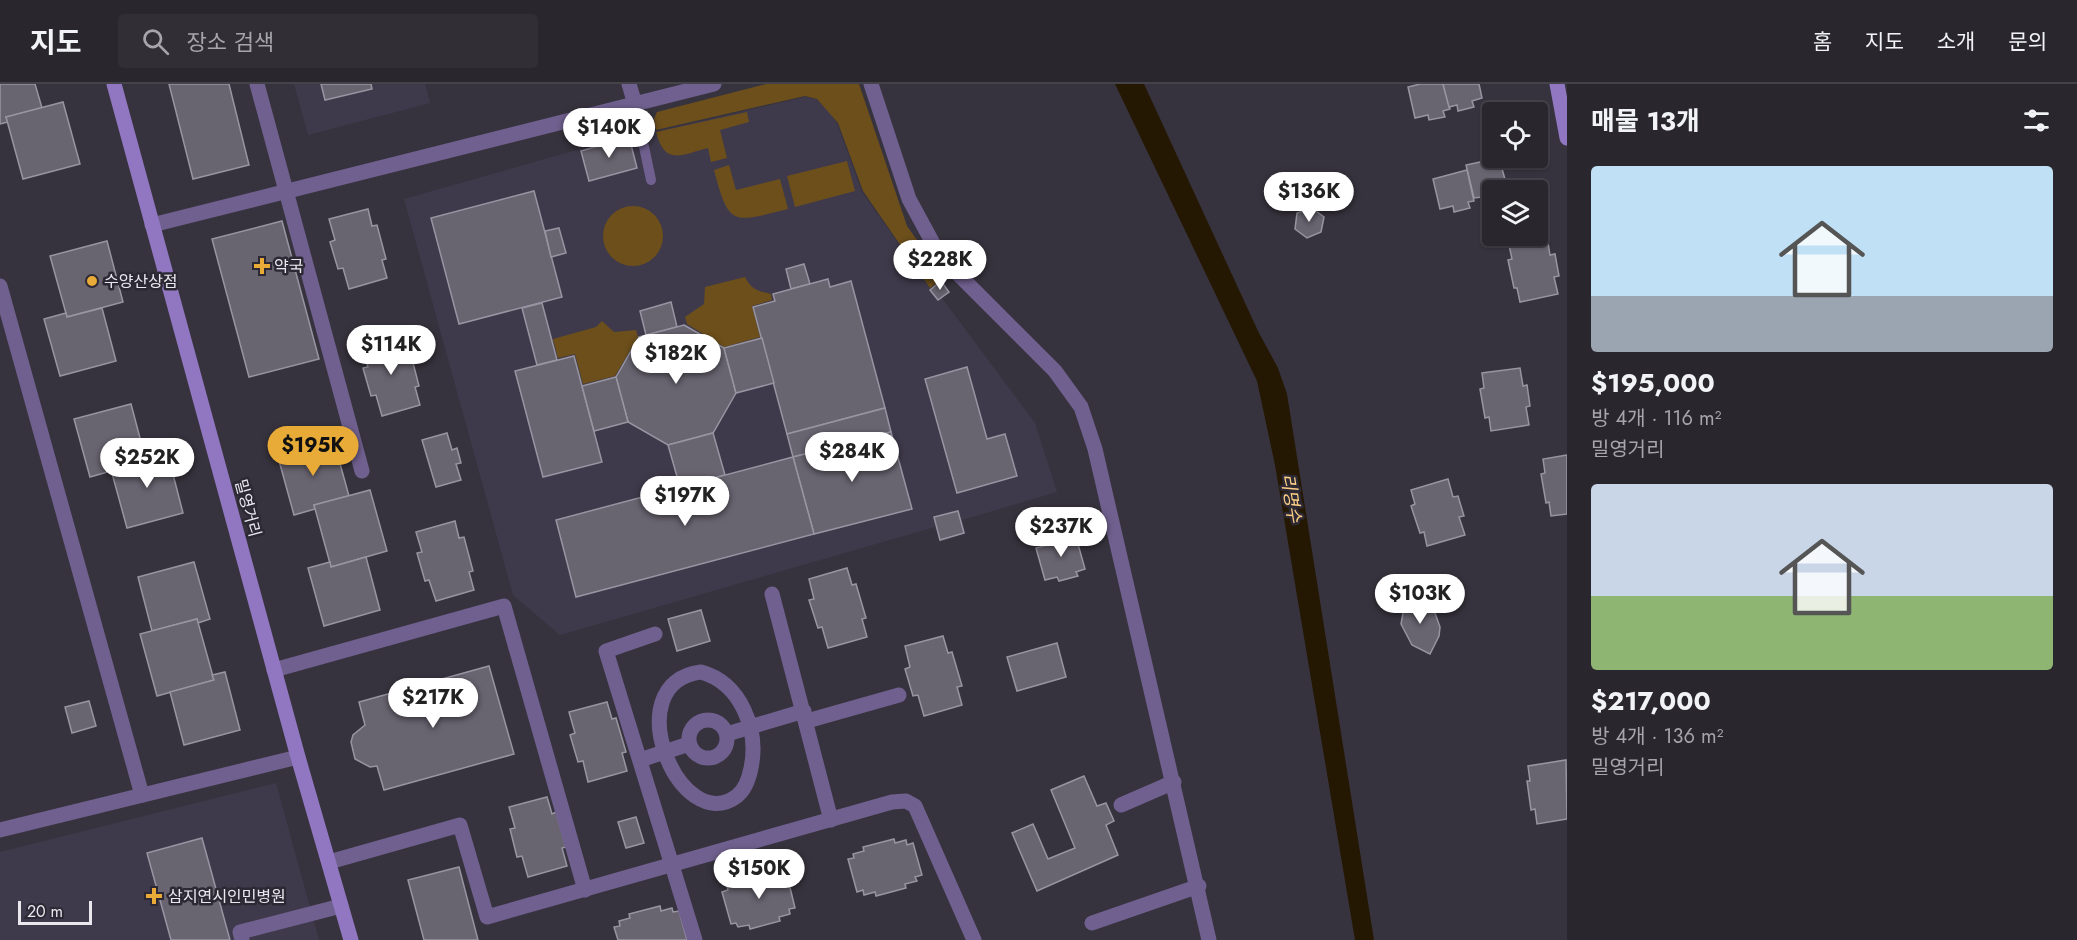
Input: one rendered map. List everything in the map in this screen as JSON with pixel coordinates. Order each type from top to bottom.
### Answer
[{"type":"main road","name":"밀영거리","points":[[114,84],[274,670],[351,940]]},
{"type":"main road","points":[[1557,84],[1567,138]]},
{"type":"street","points":[[257,84],[362,471]]},
{"type":"street","points":[[629,84],[635,104]]},
{"type":"street","points":[[152,225],[714,84]]},
{"type":"street","points":[[871,84],[909,199],[935,247],[957,273],[1055,371],[1081,407],[1095,448],[1199,886],[1209,940]]},
{"type":"street","points":[[0,286],[142,795]]},
{"type":"street","points":[[772,594],[831,820]]},
{"type":"street","points":[[274,670],[504,606],[585,890]]},
{"type":"street","points":[[655,634],[606,651],[695,940]]},
{"type":"street","points":[[700,672],[722,682],[742,706],[750,727],[753,746],[750,776],[736,796],[725,801],[702,800],[692,793],[672,769],[664,752],[659,730],[664,699],[669,688],[688,674],[700,672]]},
{"type":"street","points":[[728,734],[750,727],[899,695]]},
{"type":"street","points":[[689,744],[692,727],[699,721],[716,721],[728,734]]},
{"type":"street","points":[[689,744],[700,757],[709,759],[724,751],[728,734]]},
{"type":"street","points":[[640,760],[689,744]]},
{"type":"street","points":[[0,830],[298,756]]},
{"type":"street","points":[[1121,805],[1174,782]]},
{"type":"street","points":[[329,862],[460,825],[486,917],[892,802],[906,801],[915,806],[974,940]]},
{"type":"street","points":[[1092,923],[1199,886]]},
{"type":"street","points":[[242,940],[240,932],[341,906]]},
{"type":"lane","points":[[635,104],[651,180]]},
{"type":"shaded area","points":[[294,84],[425,84],[430,103],[308,135]]},
{"type":"shaded area","points":[[766,84],[859,84],[907,226],[944,278],[930,288],[863,191],[838,123],[817,99],[805,96],[656,130],[654,119],[657,112]]},
{"type":"shaded area","points":[[805,97],[816,99],[828,110],[837,123],[862,192],[930,288],[941,281],[949,292],[942,298],[1035,423],[1057,492],[962,520],[966,534],[940,542],[935,527],[560,635],[513,595],[404,199],[580,149]]},
{"type":"shaded area","points":[[747,112],[749,122],[720,130],[727,158],[711,162],[708,148],[682,155],[669,154],[664,150],[656,132]]},
{"type":"shaded area","points":[[847,161],[855,191],[795,207],[787,176]]},
{"type":"shaded area","points":[[729,165],[736,190],[780,179],[788,209],[744,218],[729,211],[719,189],[714,170]]},
{"type":"shaded area","points":[[633,206],[654,215],[663,236],[654,257],[633,266],[612,257],[603,236],[612,215]]},
{"type":"shaded area","points":[[745,277],[755,289],[771,294],[772,300],[752,306],[760,337],[724,347],[687,324],[685,317],[704,304],[705,287]]},
{"type":"shaded area","points":[[602,321],[614,332],[636,330],[638,337],[615,376],[583,384],[575,354],[558,358],[553,339],[596,327]]},
{"type":"shaded area","name":"삼지연시인민병원","points":[[276,783],[319,940],[0,940],[0,852]]},
{"type":"water","name":"리명수","points":[[1115,84],[1144,84],[1258,331],[1278,368],[1287,394],[1374,940],[1355,940],[1275,465],[1257,381]]},
{"type":"building","points":[[0,84],[35,84],[42,108],[6,117],[8,122],[0,124]]},
{"type":"building","points":[[169,84],[229,84],[249,165],[193,179]]},
{"type":"building","points":[[321,84],[371,84],[372,89],[325,100]]},
{"type":"building","points":[[1420,84],[1443,84],[1450,109],[1443,111],[1445,117],[1429,120],[1428,115],[1415,118],[1408,87]]},
{"type":"building","points":[[1443,84],[1479,84],[1482,98],[1472,101],[1474,107],[1458,111],[1457,105],[1449,107]]},
{"type":"building","points":[[63,102],[80,164],[23,179],[6,117]]},
{"type":"building","points":[[629,137],[637,168],[589,181],[581,151]]},
{"type":"building","points":[[1482,162],[1482,168],[1502,168],[1505,180],[1482,180],[1482,197],[1474,198],[1466,165]]},
{"type":"building","points":[[1467,170],[1474,201],[1468,202],[1470,208],[1454,212],[1453,206],[1440,209],[1433,179]]},
{"type":"building","points":[[534,191],[562,297],[459,324],[431,218]]},
{"type":"building","points":[[1312,208],[1324,217],[1321,232],[1307,238],[1295,229],[1297,213]]},
{"type":"building","points":[[368,209],[372,226],[377,225],[386,259],[382,260],[387,278],[349,289],[343,268],[338,269],[330,242],[335,240],[329,219]]},
{"type":"building","points":[[282,221],[319,359],[249,377],[212,239]]},
{"type":"building","points":[[559,228],[566,253],[551,257],[545,231]]},
{"type":"building","points":[[107,241],[123,302],[67,317],[50,256]]},
{"type":"building","points":[[1548,243],[1550,255],[1555,254],[1559,276],[1554,277],[1558,294],[1520,302],[1517,288],[1514,288],[1508,260],[1512,259],[1509,246],[1548,246]]},
{"type":"building","points":[[804,264],[810,284],[791,289],[786,269]]},
{"type":"building","points":[[828,279],[830,287],[851,281],[885,408],[787,434],[753,307],[775,301],[773,294]]},
{"type":"building","points":[[941,281],[949,292],[938,300],[930,290]]},
{"type":"building","points":[[671,302],[677,327],[646,335],[640,311]]},
{"type":"building","points":[[542,303],[557,360],[537,365],[522,308]]},
{"type":"building","points":[[102,308],[116,361],[60,376],[44,319],[66,313],[67,317]]},
{"type":"building","points":[[684,325],[724,348],[736,393],[713,433],[668,445],[628,422],[616,377],[639,337]]},
{"type":"building","points":[[401,336],[405,353],[410,351],[419,386],[415,387],[420,405],[382,416],[376,395],[371,396],[363,368],[368,367],[362,346]]},
{"type":"building","points":[[762,338],[774,383],[736,393],[724,348]]},
{"type":"building","points":[[574,356],[602,462],[543,477],[515,371]]},
{"type":"building","points":[[967,367],[987,439],[1005,434],[1017,476],[957,493],[925,379]]},
{"type":"building","points":[[1520,368],[1523,386],[1527,385],[1530,406],[1526,407],[1529,425],[1491,431],[1489,417],[1485,418],[1480,389],[1484,388],[1482,373]]},
{"type":"building","points":[[616,377],[628,422],[594,431],[582,386]]},
{"type":"building","points":[[131,404],[145,457],[110,466],[111,471],[90,477],[74,419]]},
{"type":"building","points":[[885,408],[891,432],[793,457],[787,434]]},
{"type":"building","points":[[891,432],[912,509],[814,534],[793,457]]},
{"type":"building","points":[[447,433],[452,450],[457,448],[461,463],[456,464],[461,480],[436,487],[422,440]]},
{"type":"building","points":[[713,433],[725,475],[680,487],[668,445]]},
{"type":"building","points":[[334,442],[349,496],[314,505],[315,509],[294,515],[278,457]]},
{"type":"building","points":[[167,451],[183,513],[127,528],[110,466]]},
{"type":"building","points":[[1567,455],[1567,514],[1551,516],[1549,502],[1546,503],[1541,474],[1545,473],[1543,459]]},
{"type":"building","points":[[793,457],[814,534],[576,597],[556,520]]},
{"type":"building","points":[[1448,479],[1453,497],[1458,496],[1464,516],[1459,517],[1465,535],[1427,546],[1424,532],[1420,533],[1411,506],[1415,504],[1411,490]]},
{"type":"building","points":[[370,490],[387,551],[331,567],[314,505]]},
{"type":"building","points":[[958,511],[964,533],[940,540],[934,517]]},
{"type":"building","points":[[455,521],[459,538],[464,537],[473,571],[469,572],[474,590],[436,601],[429,580],[425,581],[417,553],[422,552],[416,532]]},
{"type":"building","points":[[1066,535],[1067,539],[1076,537],[1085,569],[1076,572],[1078,576],[1059,581],[1057,577],[1045,580],[1036,548],[1048,545],[1047,540]]},
{"type":"building","points":[[366,557],[380,610],[324,626],[308,568],[330,562],[331,567]]},
{"type":"building","points":[[194,562],[210,619],[198,623],[197,619],[152,631],[138,577]]},
{"type":"building","points":[[847,568],[852,585],[856,584],[866,618],[862,619],[867,637],[828,648],[822,627],[818,628],[809,600],[814,599],[809,579]]},
{"type":"building","points":[[1411,597],[1419,598],[1435,613],[1440,627],[1439,636],[1430,654],[1412,645],[1401,624],[1405,602]]},
{"type":"building","points":[[701,610],[710,641],[677,651],[668,619]]},
{"type":"building","points":[[197,619],[214,680],[157,696],[140,634]]},
{"type":"building","points":[[943,636],[948,653],[952,652],[962,686],[957,687],[962,705],[924,716],[918,695],[913,696],[905,669],[910,667],[905,646]]},
{"type":"building","points":[[1057,643],[1066,677],[1017,691],[1007,657]]},
{"type":"building","points":[[489,666],[514,754],[384,790],[377,766],[370,767],[355,759],[351,742],[353,735],[365,725],[359,702]]},
{"type":"building","points":[[225,672],[240,730],[184,745],[170,692],[214,680],[212,675]]},
{"type":"building","points":[[89,701],[96,726],[72,733],[65,707]]},
{"type":"building","points":[[607,702],[612,719],[616,718],[626,752],[622,753],[627,771],[588,782],[583,761],[578,762],[570,735],[575,733],[569,712]]},
{"type":"building","points":[[1566,760],[1567,819],[1537,824],[1535,809],[1531,810],[1527,781],[1530,781],[1528,766]]},
{"type":"building","points":[[1084,776],[1097,806],[1106,803],[1114,821],[1106,825],[1118,855],[1037,891],[1012,833],[1033,824],[1048,859],[1075,848],[1051,790]]},
{"type":"building","points":[[547,797],[552,814],[556,812],[566,847],[562,848],[567,866],[528,877],[522,856],[517,857],[510,829],[515,828],[509,807]]},
{"type":"building","points":[[636,817],[644,843],[626,848],[618,822]]},
{"type":"building","points":[[202,838],[230,940],[171,940],[147,853]]},
{"type":"building","points":[[894,839],[895,843],[906,840],[907,845],[913,843],[922,875],[915,877],[917,881],[905,884],[906,888],[876,896],[875,892],[864,895],[863,890],[857,892],[848,859],[854,858],[853,854],[864,851],[863,847]]},
{"type":"building","points":[[459,867],[478,940],[424,940],[408,880]]},
{"type":"building","points":[[768,872],[769,876],[780,873],[781,877],[787,875],[795,908],[789,909],[790,914],[779,917],[780,921],[750,929],[749,925],[738,927],[736,923],[731,924],[722,892],[728,890],[727,886],[738,884],[737,880]]},
{"type":"building","points":[[660,906],[661,911],[672,908],[673,912],[679,911],[687,940],[618,940],[614,927],[620,926],[619,921],[630,918],[629,914]]},
{"type":"place","name":"약국","points":[[262,266]]},
{"type":"place","name":"수양산상점","points":[[92,281]]},
{"type":"place","name":"삼지연시인민병원","points":[[154,896]]}]
